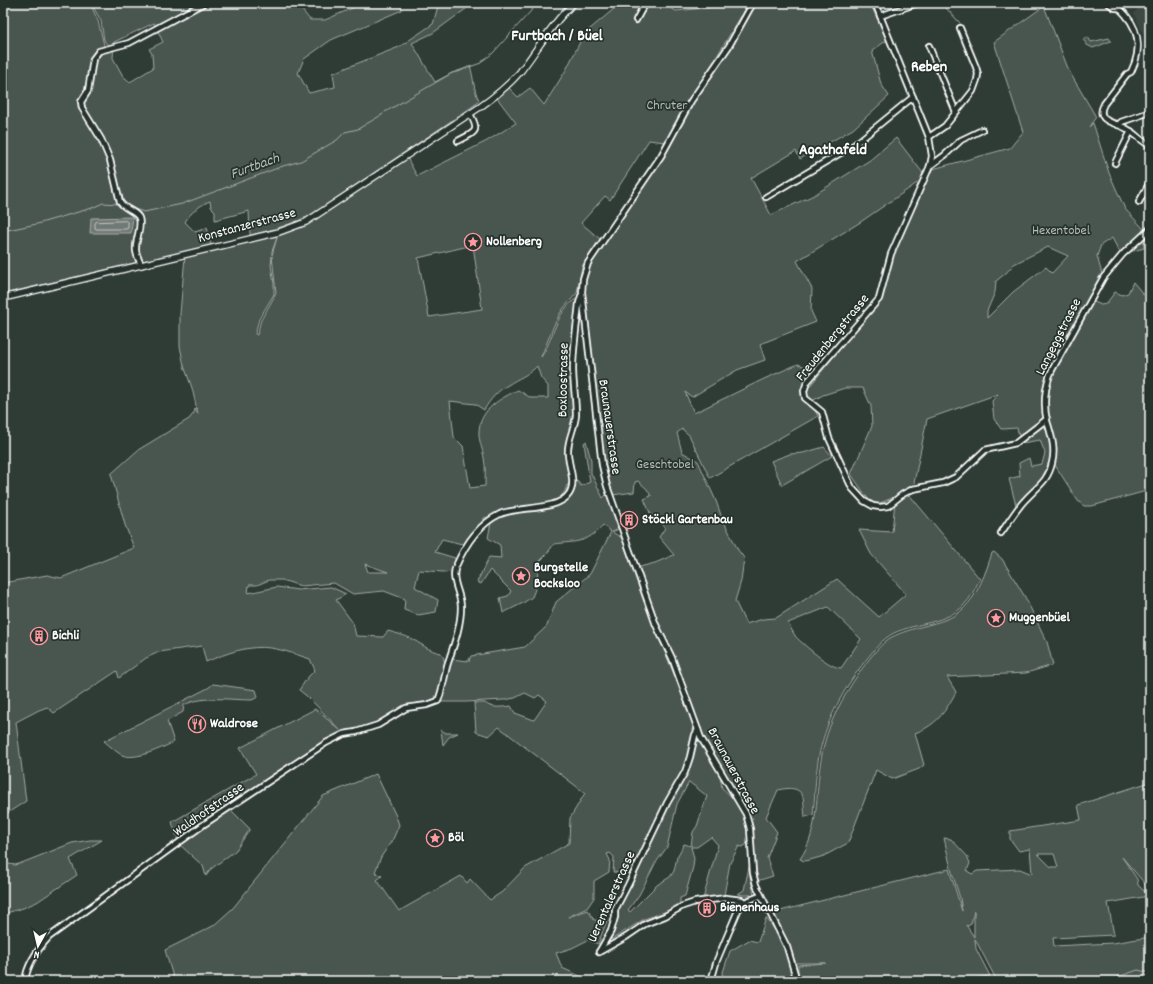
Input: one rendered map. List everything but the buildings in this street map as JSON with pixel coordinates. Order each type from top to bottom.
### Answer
[{"type":"main road","name":"Konstanzerstrasse","points":[[3,298],[279,232],[301,224],[470,114],[501,91],[514,78],[552,27],[574,3]]},
{"type":"street","points":[[140,265],[136,248],[139,219],[136,214],[123,206],[120,202],[109,156],[101,139],[82,108],[81,102],[88,91],[94,59],[99,51],[129,43],[204,3]]},
{"type":"street","points":[[636,20],[647,3]]},
{"type":"street","name":"Braunauerstrasse","points":[[753,3],[729,46],[691,101],[661,156],[588,263],[583,279],[582,296],[600,451],[607,486],[656,625],[672,658],[698,730],[708,750],[746,814],[750,832],[754,878],[760,896],[787,947],[797,981]]},
{"type":"street","name":"Freudenbergstrasse","points":[[875,3],[930,136],[932,156],[930,166],[891,254],[879,299],[807,382],[804,390],[805,398],[822,412],[829,438],[852,488],[864,501],[880,508],[888,506],[903,494],[913,489],[944,483],[956,477],[985,450],[1016,443],[1047,419]]},
{"type":"street","points":[[880,16],[918,3]]},
{"type":"street","points":[[1108,3],[1115,8],[1119,8],[1128,16],[1136,32],[1138,50],[1136,63],[1131,72],[1127,74],[1102,109],[1102,115],[1106,120],[1131,131],[1150,146]]},
{"type":"street","points":[[930,136],[945,126],[976,86],[978,74],[960,28]]},
{"type":"street","points":[[929,46],[956,112]]},
{"type":"street","points":[[766,197],[854,145],[913,97]]},
{"type":"street","points":[[1118,125],[1121,122],[1150,112]]},
{"type":"street","points":[[458,141],[475,131],[476,126],[470,114]]},
{"type":"street","points":[[930,166],[945,155],[961,140],[982,130]]},
{"type":"street","points":[[1115,163],[1131,131]]},
{"type":"street","points":[[1140,202],[1150,182]]},
{"type":"street","name":"Langeggstrasse","points":[[1001,533],[1021,504],[1042,484],[1048,475],[1052,462],[1054,446],[1047,419],[1045,395],[1050,373],[1103,278],[1123,254],[1150,229]]},
{"type":"street","name":"Boxloostrasse","points":[[438,701],[444,683],[446,669],[454,647],[461,613],[461,603],[455,582],[455,569],[471,539],[483,525],[502,514],[523,508],[554,504],[565,498],[570,491],[572,478],[568,450],[575,419],[573,366],[579,303],[582,296]]},
{"type":"street","name":"Waldhofstrasse","points":[[26,981],[33,957],[49,937],[203,825],[326,743],[344,734],[378,725],[406,708],[427,705],[438,701]]},
{"type":"street","name":"Uerentalerstrasse","points":[[698,730],[695,735],[685,772],[667,803],[615,910],[615,917],[610,931],[599,952],[626,937],[645,924],[665,916],[686,904],[730,898],[742,900],[744,902]]},
{"type":"street","points":[[711,981],[717,960],[738,910],[744,902],[760,896]]},
{"type":"shaded area","points":[[1144,7],[1150,21],[1150,32],[1143,34],[1134,13],[1138,8]]},
{"type":"green space","points":[[3,3],[90,3],[98,21],[104,45],[100,51],[109,48],[104,40],[101,21],[91,3],[301,3],[302,10],[310,20],[325,20],[364,3],[400,3],[402,10],[331,40],[304,59],[298,73],[309,93],[335,87],[333,73],[399,47],[433,24],[438,6],[437,3],[474,3],[433,33],[412,43],[435,82],[470,66],[479,100],[477,103],[314,213],[283,226],[250,235],[249,211],[215,220],[215,211],[211,207],[210,201],[190,215],[185,222],[195,232],[207,227],[211,245],[3,293]],"holes":[[[154,23],[163,42],[149,49],[152,54],[153,68],[130,82],[123,76],[113,58],[114,42]]]},
{"type":"green space","name":"Chruter","points":[[621,3],[661,3],[676,11],[749,3],[665,142],[649,140],[610,200],[605,196],[581,223],[600,239],[582,266],[577,293],[562,310],[541,357],[559,318],[577,298],[572,362],[574,418],[567,445],[570,479],[578,482],[581,486],[590,482],[584,443],[586,441],[591,460],[591,473],[603,498],[607,494],[618,525],[617,530],[612,532],[622,538],[644,602],[686,703],[693,725],[693,743],[695,736],[698,735],[720,775],[722,788],[732,797],[740,809],[746,822],[748,835],[746,845],[742,847],[739,846],[730,863],[724,895],[703,899],[718,845],[711,837],[697,847],[691,847],[694,858],[693,867],[685,896],[680,898],[680,907],[644,919],[611,940],[615,910],[635,876],[691,758],[633,874],[613,872],[614,857],[610,853],[607,854],[610,860],[609,872],[594,881],[594,898],[587,908],[568,917],[588,910],[594,920],[607,921],[598,944],[588,940],[572,948],[556,953],[562,968],[591,981],[168,981],[173,977],[165,950],[213,926],[233,908],[323,796],[376,774],[399,825],[393,839],[381,857],[375,872],[382,876],[377,880],[399,911],[461,876],[467,883],[470,879],[490,900],[502,892],[525,868],[569,843],[570,818],[585,793],[499,727],[489,736],[476,732],[474,703],[485,703],[494,707],[511,706],[515,713],[534,720],[547,701],[539,695],[535,698],[525,693],[515,698],[504,700],[426,702],[406,708],[378,725],[344,734],[202,828],[231,810],[250,829],[236,850],[211,869],[206,876],[203,866],[179,844],[172,822],[256,774],[240,748],[315,709],[340,730],[309,698],[299,690],[315,670],[310,659],[281,650],[263,647],[238,650],[206,662],[202,646],[159,652],[146,658],[119,678],[117,671],[54,713],[47,707],[16,722],[26,801],[3,816],[3,583],[47,575],[61,578],[134,548],[125,525],[111,474],[138,450],[189,419],[194,413],[195,409],[198,414],[192,388],[184,366],[180,346],[180,314],[185,256],[274,235],[277,238],[278,234],[308,223],[327,212],[406,156],[417,176],[487,141],[516,123],[497,98],[509,88],[518,97],[530,88],[544,105],[566,70],[584,34]],"holes":[[[473,245],[482,309],[429,317],[418,258]],[[272,256],[276,292],[261,320],[257,335],[255,334],[259,319],[274,294],[271,265]],[[537,366],[541,378],[548,386],[548,398],[531,398],[518,390],[498,401],[487,410],[480,423],[479,434],[485,462],[485,486],[470,488],[463,446],[454,437],[450,401],[475,404],[484,410],[491,399],[500,390],[530,372]],[[567,485],[573,488],[571,496],[564,502],[559,499],[565,491]],[[543,504],[543,508],[509,514],[491,522],[488,538],[500,545],[501,558],[489,557],[477,582],[481,584],[490,570],[511,591],[508,596],[500,598],[503,613],[532,597],[536,587],[539,562],[554,544],[575,542],[586,539],[603,525],[611,532],[590,574],[556,602],[547,626],[525,647],[471,656],[470,661],[450,659],[445,666],[441,653],[429,649],[405,636],[388,631],[383,637],[356,636],[353,623],[336,600],[346,594],[331,587],[298,590],[277,587],[248,593],[249,585],[257,585],[269,580],[282,580],[301,586],[334,583],[353,594],[384,591],[405,599],[404,610],[418,615],[436,612],[438,600],[415,587],[419,570],[455,573],[455,558],[435,552],[442,539],[462,544],[466,548],[484,518],[526,505],[525,507]],[[365,564],[388,572],[368,572]],[[689,782],[707,796],[697,826],[693,832],[691,846],[684,844],[677,857],[674,871],[670,877],[657,885],[630,912],[628,910],[639,895],[655,864],[667,847],[677,804]]]},
{"type":"green space","points":[[753,3],[870,3],[887,40],[872,51],[881,84],[889,96],[853,129],[800,159],[796,151],[751,178],[771,215],[814,195],[870,160],[896,138],[922,172],[924,178],[929,170],[1010,148],[1023,132],[994,42],[1044,6],[1069,71],[1096,117],[1089,127],[1093,123],[1109,173],[1125,209],[1143,228],[1144,248],[1130,252],[1119,251],[1112,238],[1101,245],[1097,256],[1103,278],[1090,300],[1101,305],[1106,304],[1115,292],[1122,295],[1128,293],[1133,282],[1144,295],[1150,289],[1150,490],[1092,506],[1084,506],[1078,501],[1053,462],[1048,475],[1017,509],[1009,479],[1020,476],[1019,463],[1029,458],[1031,466],[1042,464],[1045,453],[1040,440],[1022,443],[1017,428],[1001,429],[994,419],[992,401],[998,394],[927,419],[914,483],[907,492],[980,579],[969,599],[957,611],[941,619],[890,635],[875,649],[858,671],[842,695],[825,734],[817,767],[813,815],[805,817],[803,797],[799,791],[789,788],[778,790],[766,817],[777,832],[767,858],[773,876],[757,881],[751,822],[753,818],[750,818],[744,804],[706,744],[636,568],[655,563],[674,555],[659,537],[665,528],[661,520],[657,522],[653,515],[651,515],[644,499],[651,496],[647,489],[638,481],[635,482],[634,492],[612,495],[604,465],[584,287],[587,271],[591,263],[662,159],[691,105]],"holes":[[[923,179],[887,265],[878,302],[805,392],[809,376],[813,370],[798,364],[694,413],[685,392],[692,397],[737,370],[765,360],[760,344],[816,322],[811,311],[812,289],[797,261],[859,223]],[[1048,247],[1068,256],[1052,273],[1046,267],[1013,292],[987,318],[987,311],[995,292],[996,281],[1014,264]],[[845,388],[863,388],[871,406],[872,426],[851,474],[873,506],[904,493],[895,501],[892,532],[859,530],[871,554],[906,594],[879,617],[837,579],[776,618],[763,619],[746,624],[735,601],[741,581],[744,558],[738,550],[722,518],[698,461],[682,452],[677,433],[682,429],[689,435],[710,478],[818,416],[810,402],[823,395]],[[828,607],[861,639],[841,668],[836,667],[817,656],[800,641],[788,623]]]},
{"type":"green space","points":[[1142,3],[1150,3],[1150,21]]},
{"type":"green space","points":[[1088,37],[1091,42],[1109,38],[1111,41],[1093,48],[1087,45],[1083,39]]},
{"type":"green space","points":[[824,447],[832,456],[782,485],[771,461],[790,454],[803,453]]},
{"type":"green space","points":[[994,552],[1002,559],[1025,597],[1047,642],[1053,665],[1026,673],[947,677],[956,692],[952,699],[944,712],[935,722],[923,730],[915,733],[924,765],[919,769],[892,779],[876,770],[848,843],[824,856],[804,861],[800,859],[811,836],[814,824],[823,749],[837,710],[853,682],[885,641],[898,634],[945,620],[963,609],[977,590],[992,553]]},
{"type":"green space","points":[[213,684],[256,690],[258,697],[252,700],[209,699],[184,705],[183,712],[167,721],[174,742],[141,755],[122,755],[104,741],[208,688]]},
{"type":"green space","points":[[441,730],[446,733],[458,733],[449,737],[443,745]]},
{"type":"green space","points":[[1150,782],[1150,895],[1146,885],[1122,857],[1137,879],[1138,885],[1149,896],[1108,903],[1114,935],[1053,938],[1054,946],[1113,943],[1150,937],[1150,981],[997,981],[975,939],[976,949],[990,976],[967,979],[993,979],[994,981],[798,981],[798,965],[826,963],[796,963],[782,936],[778,921],[772,913],[949,869],[962,911],[944,838],[951,839],[967,856],[970,863],[967,871],[972,874],[977,871],[1020,869],[1032,874],[1030,849],[1019,851],[1010,839],[1010,831],[1081,820],[1078,805]],"holes":[[[1038,854],[1054,854],[1058,867],[1051,867]],[[974,911],[974,937],[966,925],[968,926],[971,924]]]},
{"type":"green space","points":[[102,840],[70,859],[77,875],[37,902],[3,914],[3,863],[15,865],[19,864],[72,843]]},
{"type":"green space","points":[[749,867],[754,895],[738,894],[744,890]]},
{"type":"green space","points":[[1149,896],[1150,915],[1147,910]]},
{"type":"green space","points":[[766,918],[777,933],[785,948],[795,981],[720,981],[730,951],[749,940],[758,942]]},
{"type":"water","points":[[133,217],[131,233],[90,233],[91,218]]},
{"type":"waterway","name":"Furtbach","points":[[385,112],[452,73],[481,63],[493,53],[538,3]]},
{"type":"waterway","points":[[943,3],[960,23]]},
{"type":"waterway","name":"Furtbach","points":[[128,207],[144,212],[182,204],[283,166],[301,161],[337,140],[345,132],[358,129],[383,114]]},
{"type":"waterway","name":"Furtbach","points":[[3,231],[37,224],[92,208],[103,203],[118,204]]},
{"type":"waterway","points":[[1106,981],[1138,970],[1150,973]]},
{"type":"place","name":"Nollenberg","points":[[473,242]]},
{"type":"place","name":"Stöckl Gartenbau","points":[[629,520]]},
{"type":"place","name":"Burgstelle Bocksloo","points":[[521,576]]},
{"type":"place","name":"Muggenbüel","points":[[996,618]]},
{"type":"place","name":"Bichli","points":[[39,636]]},
{"type":"place","name":"Waldrose","points":[[197,724]]},
{"type":"place","name":"Böl","points":[[435,838]]},
{"type":"place","name":"Bienenhaus","points":[[707,908]]},
{"type":"district","name":"Furtbach / Büel","points":[[557,36]]},
{"type":"district","name":"Reben","points":[[929,67]]},
{"type":"district","name":"Agathafeld","points":[[833,150]]},
{"type":"park label","name":"Hexentobel","points":[[1061,231]]},
{"type":"park label","name":"Geschtobel","points":[[665,465]]}]
